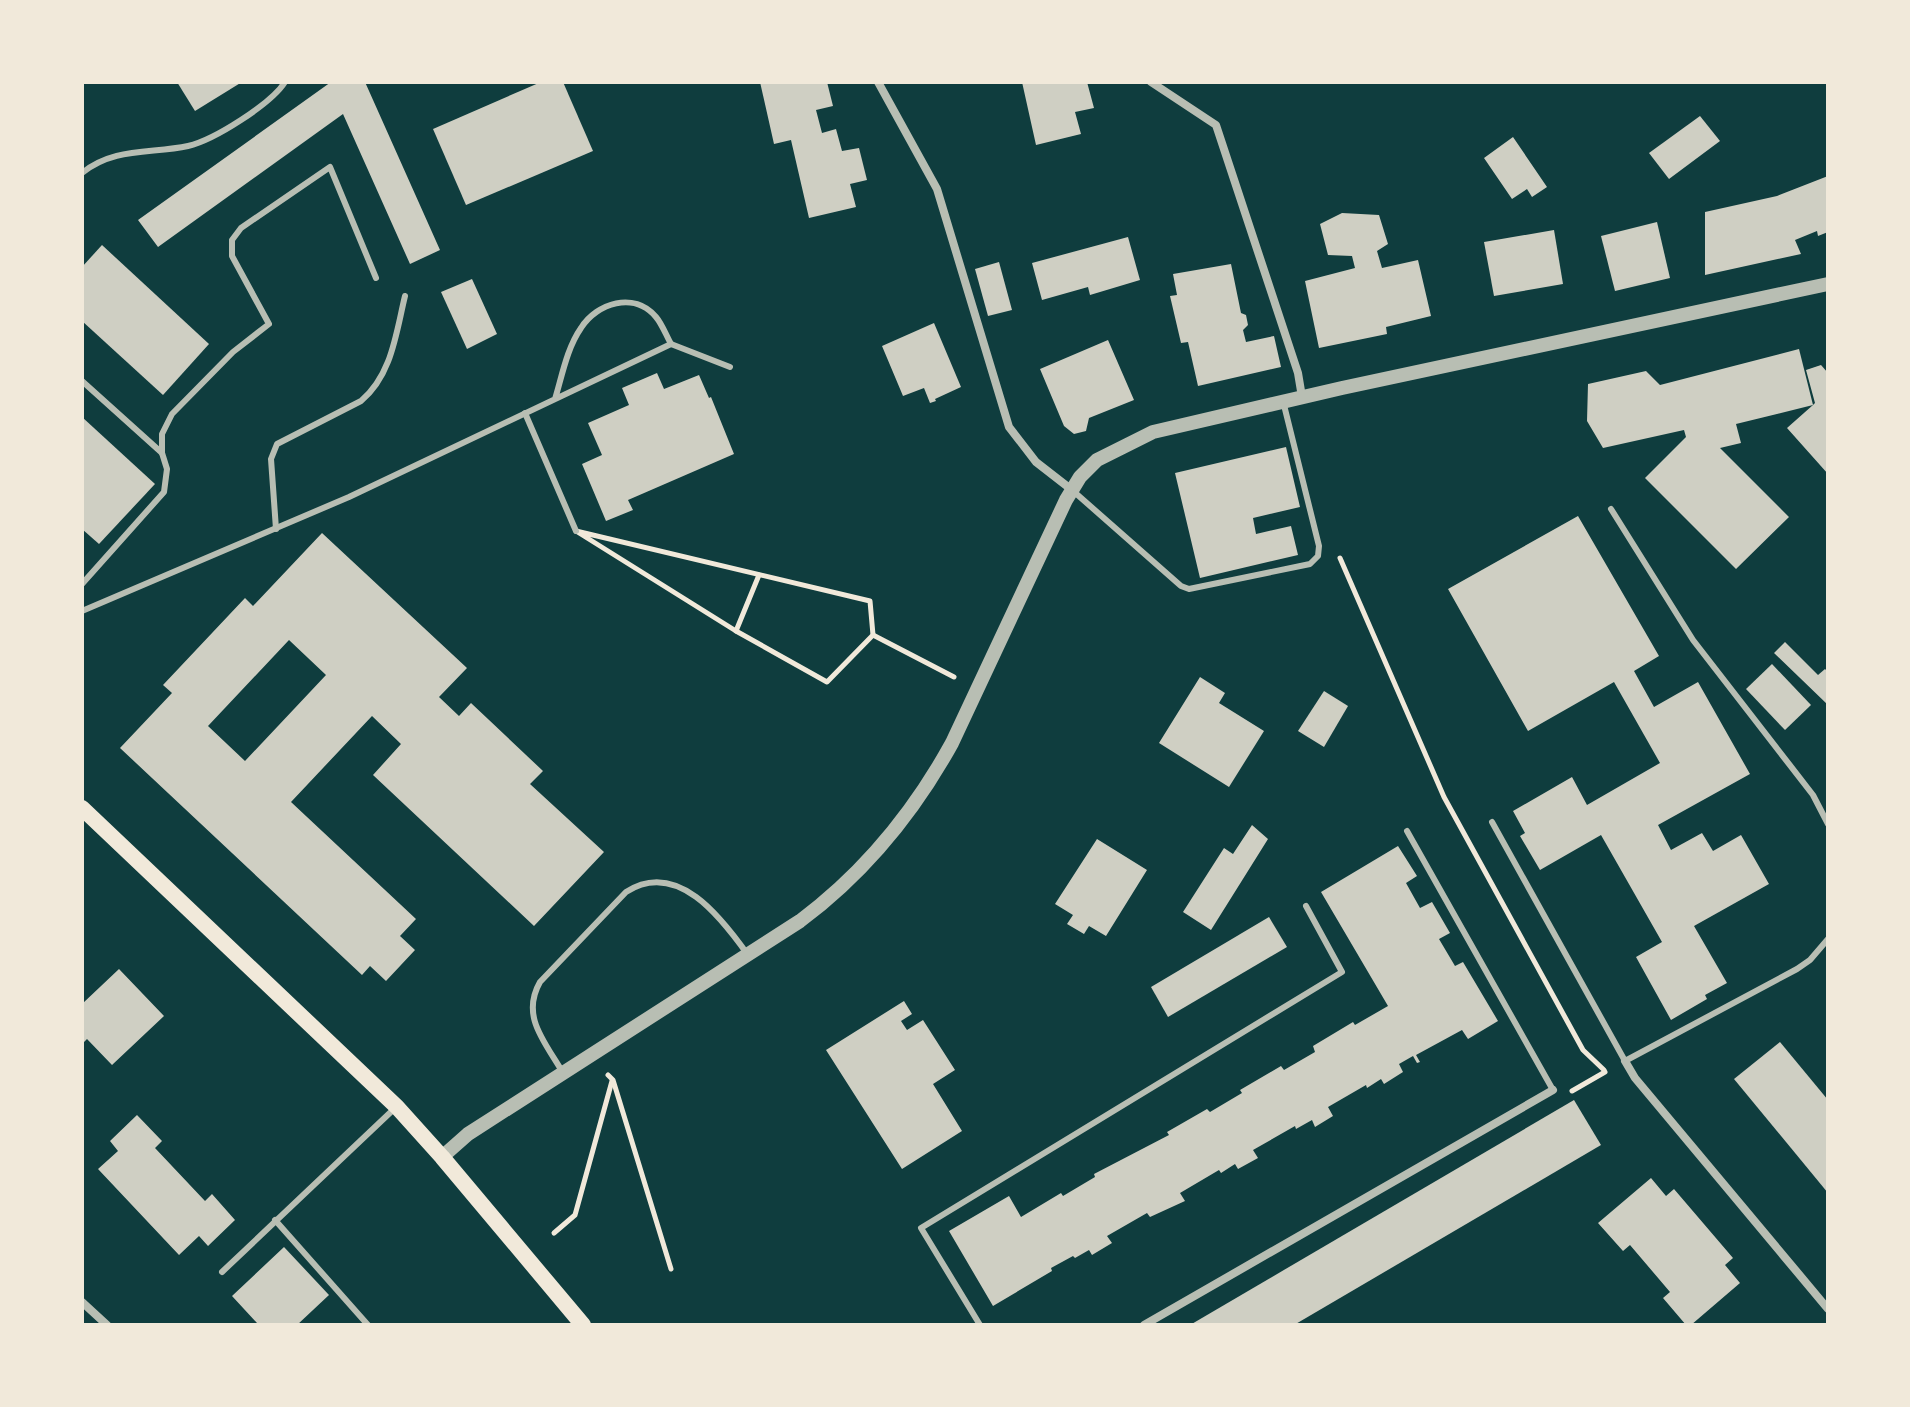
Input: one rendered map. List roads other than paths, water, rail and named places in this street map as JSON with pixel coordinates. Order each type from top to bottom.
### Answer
[{"type":"main road","points":[[82,808],[397,1107],[583,1325]]},
{"type":"street","points":[[878,82],[937,189],[1009,427],[1036,462],[1072,490]]},
{"type":"street","points":[[1151,82],[1216,125],[1298,373],[1302,397]]},
{"type":"street","points":[[442,1157],[468,1134],[800,921],[834,895],[863,865],[919,798],[952,743],[1072,490],[1097,460],[1153,432],[1283,401],[1828,284]]},
{"type":"street","points":[[1625,1061],[1635,1078],[1828,1309]]},
{"type":"street","points":[[1144,1325],[1553,1090]]},
{"type":"street","points":[[82,1302],[107,1325]]},
{"type":"lane","points":[[82,173],[110,156],[189,146],[266,104],[285,82]]},
{"type":"lane","points":[[82,584],[164,492],[167,469],[162,453],[162,434],[172,414],[233,352],[269,324],[232,256],[232,240],[241,228],[330,167],[376,278]]},
{"type":"lane","points":[[276,529],[273,451],[277,444],[361,401],[371,392],[391,356],[405,296]]},
{"type":"lane","points":[[555,399],[575,338],[593,314],[604,306],[619,302],[644,307],[654,314],[671,344],[730,367]]},
{"type":"lane","points":[[82,611],[276,529],[671,344]]},
{"type":"lane","points":[[82,381],[162,453]]},
{"type":"lane","points":[[1072,490],[1181,586],[1189,589],[1310,564],[1318,556],[1319,546],[1283,401]]},
{"type":"lane","points":[[525,413],[576,531]]},
{"type":"lane","points":[[1611,509],[1693,640],[1813,795],[1828,824]]},
{"type":"lane","points":[[1492,822],[1596,1003],[1625,1061],[1797,969],[1810,960],[1828,939]]},
{"type":"lane","points":[[1407,831],[1553,1090]]},
{"type":"lane","points":[[563,1073],[533,1021],[535,991],[540,982],[636,885],[662,882],[689,892],[728,926],[748,955]]},
{"type":"lane","points":[[980,1325],[921,1228],[1342,972],[1306,906]]},
{"type":"lane","points":[[222,1272],[397,1107]]},
{"type":"lane","points":[[275,1220],[368,1325]]}]
